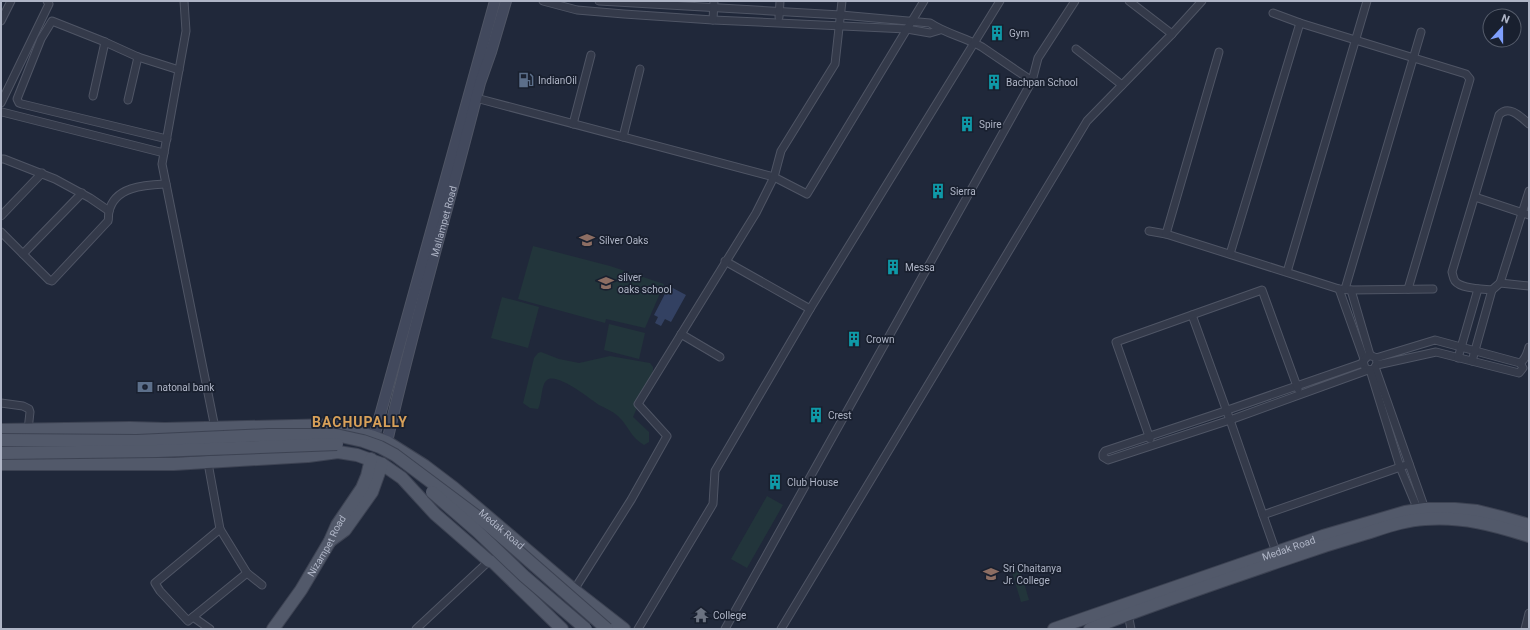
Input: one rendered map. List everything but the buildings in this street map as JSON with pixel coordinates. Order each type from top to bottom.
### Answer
[{"type":"main road","name":"Mallampet Road","points":[[374,437],[495,1]]},
{"type":"main road","name":"Mallampet Road","points":[[387,442],[424,288],[476,98],[506,1]]},
{"type":"main road","name":"Medak Road","points":[[1,430],[130,428],[164,429],[334,425],[374,437],[387,442],[425,466],[454,488],[574,590],[624,629]]},
{"type":"main road","points":[[247,427],[249,460]]},
{"type":"main road","points":[[1,440],[137,441],[269,435],[336,435],[363,441],[380,447],[394,455],[487,524],[607,629]]},
{"type":"main road","points":[[1,453],[157,451],[339,444],[378,454],[395,464],[428,489],[477,531],[524,576],[586,629]]},
{"type":"main road","points":[[1,464],[58,465],[208,463],[308,456],[338,452],[357,455],[376,461],[402,478],[435,514],[489,562],[493,562],[562,629]]},
{"type":"main road","name":"Nizampet Road","points":[[272,629],[301,590],[330,541],[345,530],[372,492],[376,461]]},
{"type":"main road","name":"Medak Road","points":[[1054,629],[1276,552],[1405,512],[1455,509],[1477,511],[1529,525]]},
{"type":"main road","name":"Medak Road","points":[[1090,629],[1128,614],[1326,545],[1407,521],[1426,519],[1455,519],[1476,521],[1499,526],[1529,536]]},
{"type":"street","points":[[1,21],[11,1]]},
{"type":"street","points":[[1,103],[48,4],[47,1]]},
{"type":"street","points":[[184,1],[186,31],[162,164],[215,428]]},
{"type":"street","points":[[543,1],[577,10],[624,14],[779,24],[907,29],[930,33],[940,30]]},
{"type":"street","points":[[599,1],[714,5],[779,12],[930,22],[940,30],[976,43],[1032,81]]},
{"type":"street","points":[[779,24],[780,1]]},
{"type":"street","points":[[574,590],[631,500],[667,436],[638,404],[756,213],[774,177],[781,151],[835,64],[842,1]]},
{"type":"street","points":[[476,98],[774,177],[807,194],[924,1]]},
{"type":"street","points":[[638,629],[713,504],[715,471],[810,309],[976,43],[1000,1]]},
{"type":"street","points":[[725,629],[1032,81],[1038,58],[1075,1]]},
{"type":"street","points":[[1129,1],[1172,34]]},
{"type":"street","points":[[781,629],[1087,120],[1172,34],[1202,1]]},
{"type":"street","points":[[1287,272],[1367,1]]},
{"type":"street","points":[[624,14],[625,2]]},
{"type":"street","points":[[713,20],[714,5]]},
{"type":"street","points":[[1273,13],[1300,23],[1466,74],[1470,79],[1408,289]]},
{"type":"street","points":[[167,139],[19,103],[17,99],[41,39],[52,21],[138,57],[179,70]]},
{"type":"street","points":[[1230,254],[1300,23]]},
{"type":"street","points":[[1421,32],[1345,289],[1370,363],[1409,464],[1422,510]]},
{"type":"street","points":[[93,96],[105,42]]},
{"type":"street","points":[[1076,49],[1122,85]]},
{"type":"street","points":[[1166,234],[1219,52]]},
{"type":"street","points":[[573,124],[591,56]]},
{"type":"street","points":[[128,100],[138,57]]},
{"type":"street","points":[[623,137],[640,69]]},
{"type":"street","points":[[1492,290],[1478,289],[1461,285],[1453,279],[1452,272],[1499,115],[1506,111],[1512,112],[1517,114],[1529,124]]},
{"type":"street","points":[[2,112],[164,153]]},
{"type":"street","points":[[1,159],[56,179],[82,193],[109,211]]},
{"type":"street","points":[[1,216],[42,173]]},
{"type":"street","points":[[1,232],[49,280],[52,281],[108,221],[109,211],[114,201],[122,193],[130,189],[144,186],[166,184]]},
{"type":"street","points":[[1472,361],[1492,290],[1500,283],[1526,213],[1529,191]]},
{"type":"street","points":[[23,254],[82,193]]},
{"type":"street","points":[[1475,197],[1526,213]]},
{"type":"street","points":[[1149,231],[1166,234],[1345,289],[1433,289]]},
{"type":"street","points":[[725,261],[810,309]]},
{"type":"street","points":[[1500,283],[1529,286]]},
{"type":"street","points":[[1345,289],[1370,363],[1400,467],[1422,510]]},
{"type":"street","points":[[1458,358],[1478,289]]},
{"type":"street","points":[[1152,445],[1116,342],[1262,290],[1301,395]]},
{"type":"street","points":[[1192,315],[1276,552]]},
{"type":"street","points":[[681,334],[720,358]]},
{"type":"street","points":[[1435,340],[1461,347],[1520,363],[1523,368],[1519,373],[1436,352],[1370,363],[1301,395],[1230,420],[1108,460],[1103,457],[1105,451],[1435,340]]},
{"type":"street","points":[[1520,363],[1526,356],[1529,347]]},
{"type":"street","points":[[1,403],[23,406],[29,409],[28,430]]},
{"type":"street","points":[[208,463],[220,529],[247,573],[262,585]]},
{"type":"street","points":[[1263,515],[1409,464]]},
{"type":"street","points":[[220,529],[155,583],[160,591],[188,621],[247,573]]},
{"type":"street","points":[[416,629],[489,562]]},
{"type":"street","points":[[1526,629],[1529,613]]},
{"type":"street","points":[[1128,614],[1131,629]]},
{"type":"street","points":[[193,617],[210,629]]},
{"type":"shaded area","points":[[533,246],[610,266],[664,284],[645,328],[606,319],[605,323],[518,299]]},
{"type":"shaded area","points":[[502,297],[539,307],[528,348],[491,338]]},
{"type":"shaded area","points":[[609,324],[645,333],[639,359],[604,350]]},
{"type":"shaded area","points":[[541,352],[559,359],[579,363],[610,356],[650,363],[653,367],[653,371],[633,417],[649,432],[649,442],[644,445],[639,442],[616,414],[599,405],[573,387],[558,380],[552,379],[545,382],[538,409],[530,408],[523,403],[534,358]]},
{"type":"shaded area","points":[[767,496],[783,505],[747,568],[731,559]]},
{"type":"shaded area","points":[[1020,569],[1029,600],[1021,602],[1012,572]]},
{"type":"water","points":[[669,286],[686,295],[671,322],[665,319],[661,326],[655,323],[658,317],[654,315]]},
{"type":"place","name":"Gym","points":[[997,33]]},
{"type":"place","name":"IndianOil","points":[[526,80]]},
{"type":"place","name":"Bachpan School","points":[[994,82]]},
{"type":"place","name":"Spire","points":[[967,124]]},
{"type":"place","name":"Sierra","points":[[938,191]]},
{"type":"place","name":"Silver Oaks","points":[[587,240]]},
{"type":"place","name":"Messa","points":[[893,267]]},
{"type":"place","name":"silver oaks school","points":[[606,283]]},
{"type":"place","name":"Crown","points":[[854,339]]},
{"type":"place","name":"natonal bank","points":[[145,387]]},
{"type":"place","name":"Crest","points":[[816,415]]},
{"type":"place","name":"Club House","points":[[775,482]]},
{"type":"place","name":"Sri Chaitanya Jr. College","points":[[991,574]]},
{"type":"place","name":"College","points":[[701,615]]},
{"type":"district","name":"BACHUPALLY","points":[[360,422]]}]
